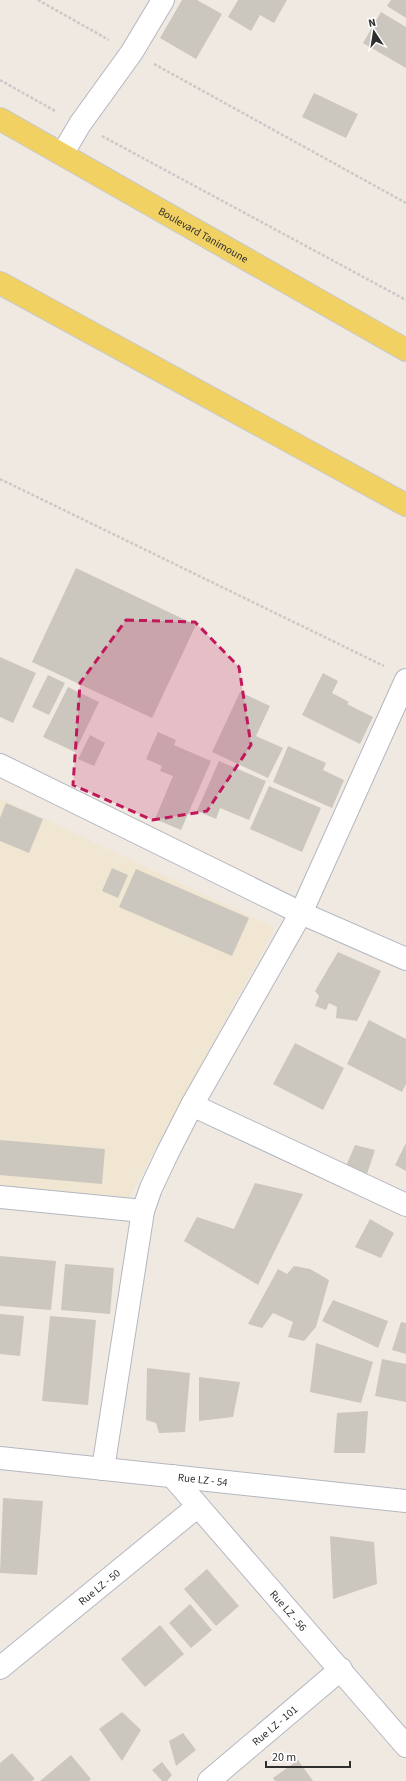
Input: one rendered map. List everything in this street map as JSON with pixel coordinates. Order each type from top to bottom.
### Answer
[{"type":"main road","name":"Boulevard Tanimoune","points":[[0,119],[63,153],[406,350]]},
{"type":"main road","points":[[0,283],[406,505]]},
{"type":"street","points":[[63,153],[80,124],[132,52],[163,0]]},
{"type":"street","points":[[103,1469],[143,1212],[151,1188],[192,1105],[300,913],[406,680]]},
{"type":"street","points":[[0,765],[300,913],[406,959]]},
{"type":"street","points":[[192,1105],[406,1205]]},
{"type":"street","points":[[0,1197],[143,1212]]},
{"type":"street","name":"Rue LZ - 54","points":[[0,1458],[406,1501]]},
{"type":"street","name":"Rue LZ - 56","points":[[172,1476],[341,1669],[406,1746]]},
{"type":"street","name":"Rue LZ - 50","points":[[0,1668],[198,1506]]},
{"type":"street","name":"Rue LZ - 101","points":[[209,1781],[341,1669]]},
{"type":"path","points":[[38,0],[406,203]]},
{"type":"path","points":[[0,80],[406,300]]},
{"type":"path","points":[[0,479],[385,666]]},
{"type":"highlighted area","points":[[126,620],[195,622],[239,667],[251,745],[207,811],[152,820],[73,785],[80,683]]},
{"type":"shaded area","points":[[0,798],[275,928],[128,1200],[0,1186]]},
{"type":"building","points":[[182,0],[197,0],[222,14],[196,59],[160,38]]},
{"type":"building","points":[[238,0],[287,0],[274,23],[260,15],[251,31],[228,17]]},
{"type":"building","points":[[391,0],[406,0],[406,18],[387,6]]},
{"type":"building","points":[[381,12],[406,27],[406,68],[363,43]]},
{"type":"building","points":[[314,93],[358,114],[346,138],[302,117]]},
{"type":"building","points":[[76,568],[196,625],[152,718],[32,662]]},
{"type":"building","points":[[0,657],[36,673],[13,723],[0,717]]},
{"type":"building","points":[[323,673],[338,681],[332,693],[349,702],[347,704],[373,717],[360,744],[302,715]]},
{"type":"building","points":[[48,675],[65,683],[49,715],[32,707]]},
{"type":"building","points":[[68,687],[99,702],[75,752],[43,737]]},
{"type":"building","points":[[240,692],[270,706],[256,736],[283,748],[268,778],[212,752]]},
{"type":"building","points":[[158,732],[176,740],[174,745],[211,761],[181,830],[155,819],[173,776],[160,771],[162,766],[146,759]]},
{"type":"building","points":[[90,735],[105,743],[94,766],[78,759]]},
{"type":"building","points":[[288,746],[326,763],[323,770],[344,780],[332,808],[273,782]]},
{"type":"building","points":[[219,761],[266,781],[249,820],[220,808],[216,819],[197,811]]},
{"type":"building","points":[[269,786],[321,808],[302,852],[250,829]]},
{"type":"building","points":[[6,803],[43,819],[29,853],[0,841],[0,818]]},
{"type":"building","points":[[112,868],[128,875],[118,898],[102,891]]},
{"type":"building","points":[[136,869],[249,918],[232,956],[119,907]]},
{"type":"building","points":[[338,952],[381,971],[357,1021],[336,1018],[337,1007],[329,1003],[326,1010],[315,1006],[319,996],[315,991]]},
{"type":"building","points":[[369,1020],[406,1039],[406,1084],[402,1092],[347,1064]]},
{"type":"building","points":[[295,1043],[344,1068],[323,1110],[273,1084]]},
{"type":"building","points":[[0,1140],[105,1149],[102,1184],[0,1175]]},
{"type":"building","points":[[406,1143],[406,1171],[395,1165]]},
{"type":"building","points":[[355,1145],[375,1150],[367,1174],[346,1166]]},
{"type":"building","points":[[255,1183],[303,1194],[258,1285],[184,1241],[197,1217],[234,1229]]},
{"type":"building","points":[[370,1219],[394,1233],[381,1258],[355,1247]]},
{"type":"building","points":[[0,1256],[56,1261],[51,1310],[0,1306]]},
{"type":"building","points":[[65,1264],[114,1268],[110,1314],[61,1310]]},
{"type":"building","points":[[294,1266],[310,1269],[329,1280],[316,1327],[304,1341],[288,1337],[293,1322],[273,1313],[262,1328],[248,1324],[278,1269],[287,1274]]},
{"type":"building","points":[[333,1300],[388,1321],[378,1348],[322,1321]]},
{"type":"building","points":[[0,1314],[24,1316],[20,1356],[0,1354]]},
{"type":"building","points":[[50,1316],[96,1320],[88,1405],[42,1401]]},
{"type":"building","points":[[401,1322],[406,1323],[406,1354],[392,1350]]},
{"type":"building","points":[[316,1343],[373,1362],[361,1403],[310,1392]]},
{"type":"building","points":[[382,1359],[406,1364],[406,1402],[375,1396]]},
{"type":"building","points":[[147,1368],[190,1373],[185,1432],[159,1433],[156,1423],[146,1420]]},
{"type":"building","points":[[199,1377],[240,1382],[233,1417],[199,1421]]},
{"type":"building","points":[[368,1411],[365,1453],[334,1453],[337,1413]]},
{"type":"building","points":[[3,1498],[43,1501],[37,1575],[0,1573]]},
{"type":"building","points":[[330,1536],[374,1542],[377,1584],[333,1599]]},
{"type":"building","points":[[207,1569],[239,1606],[216,1626],[184,1589]]},
{"type":"building","points":[[190,1604],[212,1630],[191,1648],[169,1623]]},
{"type":"building","points":[[160,1625],[184,1654],[145,1687],[121,1659]]},
{"type":"building","points":[[122,1712],[141,1730],[122,1761],[99,1729]]},
{"type":"building","points":[[183,1733],[196,1750],[176,1766],[169,1741]]},
{"type":"building","points":[[12,1753],[35,1779],[32,1781],[0,1781],[0,1763]]},
{"type":"building","points":[[71,1755],[91,1779],[89,1781],[40,1781]]},
{"type":"building","points":[[298,1760],[313,1781],[275,1781],[273,1778]]},
{"type":"building","points":[[162,1762],[172,1775],[167,1781],[162,1781],[152,1770]]}]
